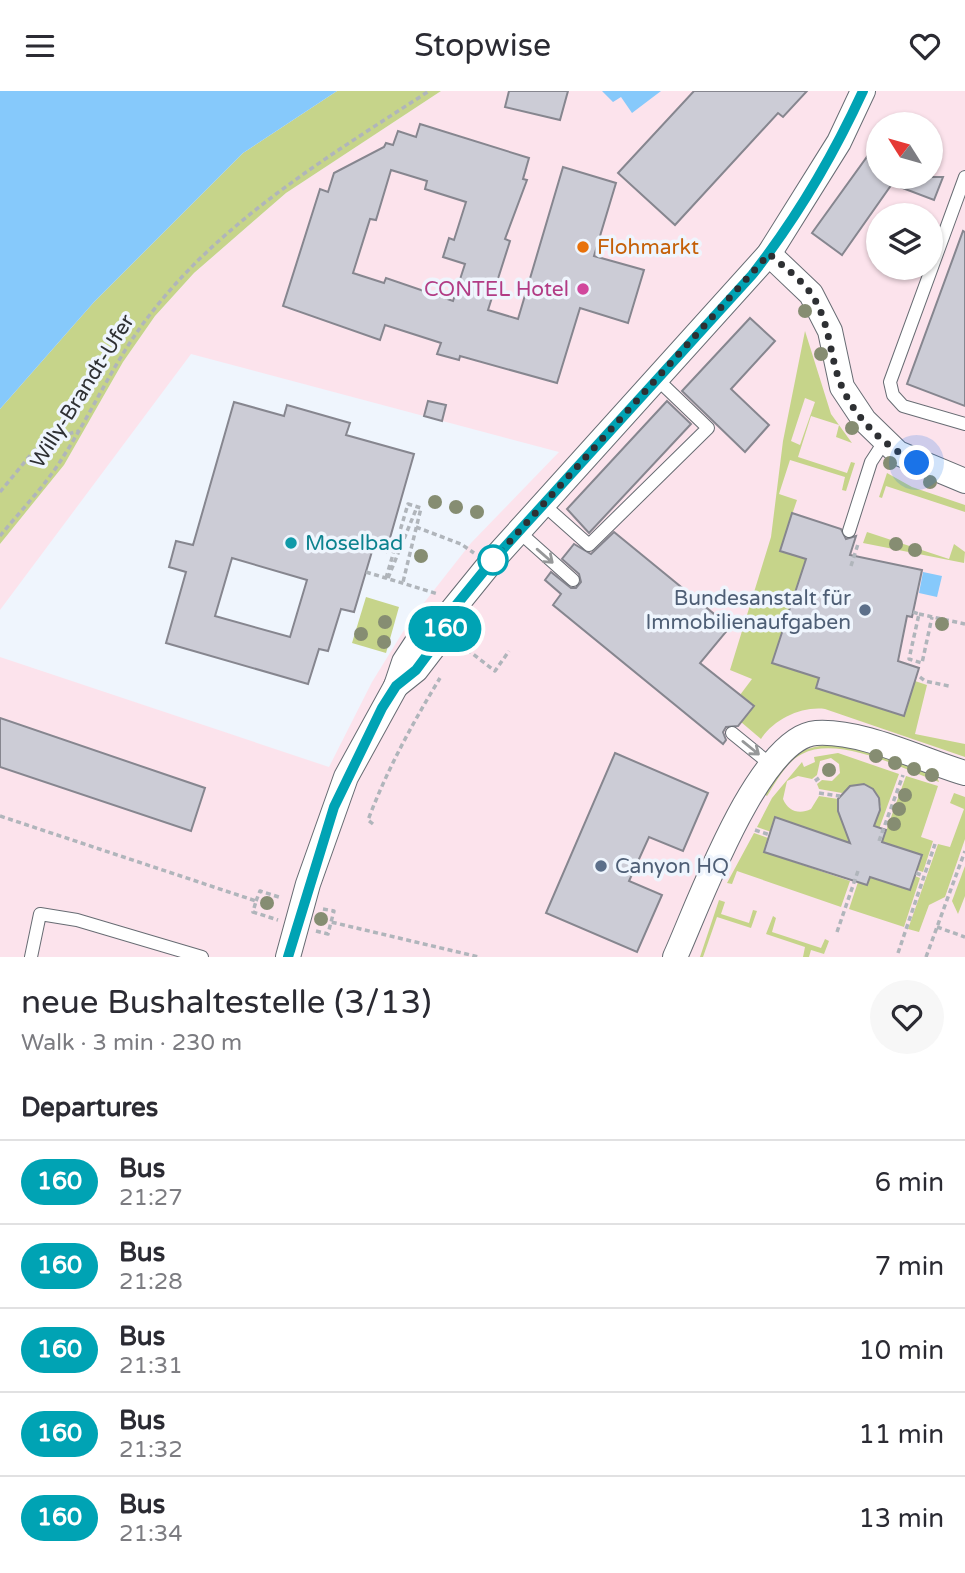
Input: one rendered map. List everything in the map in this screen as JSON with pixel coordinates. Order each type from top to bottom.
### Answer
[{"type":"street","points":[[288,957],[334,807],[376,719],[396,686],[404,662],[425,630],[445,605],[490,563],[544,505],[769,254],[839,142],[863,91]]},
{"type":"street","points":[[769,254],[811,294],[830,331],[842,387],[864,421],[884,442],[917,463],[965,481]]},
{"type":"street","points":[[675,957],[719,854],[771,764],[795,741],[812,733],[827,732],[852,736],[965,773]]},
{"type":"street","points":[[684,957],[690,924]]},
{"type":"lane","points":[[965,177],[890,382],[893,395],[903,406],[965,425]]},
{"type":"lane","points":[[544,505],[589,545],[708,428],[658,380]]},
{"type":"lane","points":[[849,531],[872,462],[884,442]]},
{"type":"lane","points":[[518,531],[573,580]]},
{"type":"lane","points":[[732,733],[771,764]]},
{"type":"lane","points":[[30,957],[40,914],[77,920],[202,957]]},
{"type":"path","name":"Willy-Brandt-Ufer","points":[[0,536],[61,461],[120,357],[152,311],[191,268],[283,188],[429,91]]},
{"type":"path","points":[[0,492],[42,441],[79,431]]},
{"type":"path","points":[[387,578],[408,504],[421,507],[403,582]]},
{"type":"path","points":[[387,578],[417,507]]},
{"type":"path","points":[[416,527],[461,544],[490,563]]},
{"type":"path","points":[[366,572],[403,582],[445,605]]},
{"type":"path","points":[[912,612],[965,624]]},
{"type":"path","points":[[919,614],[909,659],[922,663],[932,617]]},
{"type":"path","points":[[452,659],[459,648],[465,647],[495,671],[509,651]]},
{"type":"path","points":[[373,824],[368,820],[444,671]]},
{"type":"path","points":[[920,677],[925,681],[949,686]]},
{"type":"path","points":[[879,841],[904,773]]},
{"type":"path","points":[[820,793],[840,796]]},
{"type":"path","points":[[0,816],[256,901],[253,912],[296,926],[328,934],[331,922],[479,957]]},
{"type":"path","points":[[753,829],[769,835]]},
{"type":"path","points":[[898,953],[934,844]]},
{"type":"path","points":[[926,957],[965,851]]},
{"type":"path","points":[[837,932],[859,868]]},
{"type":"path","points":[[916,873],[924,876]]},
{"type":"path","points":[[937,926],[965,937]]},
{"type":"shaded area","points":[[441,91],[965,91],[965,957],[0,957],[0,657],[329,767],[372,682],[409,622],[471,543],[559,452],[191,354],[0,610],[0,544],[64,465],[123,362],[155,316],[194,273],[286,193]]},
{"type":"green space","points":[[337,91],[441,91],[286,193],[194,273],[155,316],[123,362],[64,465],[0,544],[0,409],[94,302],[243,153]]},
{"type":"green space","points":[[805,331],[831,414],[839,425],[811,416],[798,457],[847,473],[851,462],[855,463],[846,491],[842,490],[845,477],[790,460],[779,494],[797,500],[780,550],[815,562],[803,569],[772,662],[822,670],[816,688],[903,716],[915,681],[927,685],[915,734],[965,744],[965,757],[825,709],[789,715],[773,725],[761,739],[741,722],[740,695],[752,679],[730,670],[771,537],[783,441]],"holes":[[[805,398],[815,402],[800,445],[791,441]]]},
{"type":"green space","points":[[839,425],[852,443],[836,437]]},
{"type":"green space","points":[[887,473],[912,487],[965,505],[965,512],[886,486],[882,498],[879,497]]},
{"type":"green space","points":[[867,532],[949,559],[954,544],[965,552],[964,563],[863,543]]},
{"type":"green space","points":[[366,597],[399,607],[386,653],[352,643]]},
{"type":"green space","points":[[843,744],[936,774],[939,782],[852,751],[817,749],[802,754],[791,762],[767,796],[763,793],[780,770],[804,750]]},
{"type":"green space","points":[[838,753],[899,774],[875,840],[867,825],[877,817],[881,807],[873,789],[857,784],[842,793],[819,789],[817,784],[822,780],[832,781],[840,773],[839,764],[831,758],[820,761],[817,775],[812,779],[798,776],[787,781],[783,799],[791,809],[802,812],[811,809],[819,796],[838,799],[838,810],[859,846],[776,818],[771,832],[757,827],[772,798],[802,762],[804,767],[815,762],[814,757]]},
{"type":"green space","points":[[906,776],[938,786],[921,837],[933,841],[923,872],[917,870],[922,855],[882,842]]},
{"type":"green space","points":[[954,793],[965,797],[965,839],[945,897],[929,905],[919,932],[908,929],[938,844],[950,847],[964,809],[950,803]]},
{"type":"green space","points":[[754,833],[768,838],[764,852],[850,881],[841,907],[737,871],[732,884],[727,883]]},
{"type":"green space","points":[[965,866],[965,896],[958,914],[952,901]]},
{"type":"green space","points":[[915,876],[920,878],[904,927],[849,909],[858,882],[867,885],[870,877],[910,890]]},
{"type":"green space","points":[[719,900],[725,902],[721,914],[749,923],[753,910],[757,911],[751,928],[717,917],[703,957],[700,957]]},
{"type":"green space","points":[[773,916],[776,918],[772,932],[821,948],[825,939],[829,941],[824,954],[811,950],[809,957],[803,957],[805,947],[766,934]]},
{"type":"water","points":[[0,91],[337,91],[243,153],[94,302],[0,409]]},
{"type":"water","points":[[602,91],[661,91],[632,113],[621,97],[613,102]]},
{"type":"water","points":[[923,572],[942,576],[937,597],[919,593]]},
{"type":"building","points":[[509,91],[568,91],[560,120],[505,107]]},
{"type":"building","points":[[694,91],[807,91],[783,117],[778,113],[675,225],[618,173]]},
{"type":"building","points":[[420,124],[529,158],[523,179],[527,180],[505,239],[510,241],[488,310],[518,319],[563,167],[616,183],[594,256],[644,270],[628,323],[580,308],[557,383],[460,356],[459,360],[437,354],[441,343],[385,325],[380,340],[283,306],[320,189],[328,192],[334,173],[384,147],[386,143],[393,145],[398,131],[416,137]],"holes":[[[391,170],[427,181],[425,189],[466,202],[454,240],[449,238],[443,257],[465,264],[453,301],[386,278],[384,283],[353,273],[370,219],[376,220]]]},
{"type":"building","points":[[866,158],[866,189],[888,189],[879,203],[866,203],[866,221],[842,255],[812,233]]},
{"type":"building","points":[[905,189],[938,189],[934,200]]},
{"type":"building","points":[[963,231],[965,232],[965,406],[907,384]]},
{"type":"building","points":[[750,318],[775,341],[731,389],[769,425],[745,452],[682,391]]},
{"type":"building","points":[[428,401],[446,405],[442,421],[424,416]]},
{"type":"building","points":[[667,401],[691,424],[589,533],[567,509]]},
{"type":"building","name":"Moselbad","points":[[234,402],[284,416],[287,405],[350,423],[346,435],[414,454],[386,552],[373,548],[354,612],[341,609],[328,651],[319,649],[308,684],[166,643],[186,572],[169,567],[176,541],[193,545]],"holes":[[[232,558],[307,580],[290,637],[215,616]]]},
{"type":"building","points":[[792,513],[841,529],[846,539],[856,536],[850,555],[922,570],[912,617],[907,616],[898,661],[919,668],[904,716],[816,688],[819,678],[772,663],[806,559],[780,551]]},
{"type":"building","points":[[614,532],[730,627],[700,663],[754,706],[738,726],[726,727],[723,732],[726,740],[723,744],[553,605],[561,594],[545,580],[551,572],[571,588],[576,588],[581,582],[579,574],[562,559],[574,544],[591,554]]},
{"type":"building","points":[[0,718],[205,788],[191,831],[0,767]]},
{"type":"building","name":"Canyon HQ","points":[[615,753],[708,793],[683,851],[649,837],[629,881],[662,895],[637,952],[546,913]]},
{"type":"building","points":[[864,784],[873,789],[879,798],[880,810],[874,826],[886,830],[882,842],[922,855],[910,890],[870,877],[867,885],[764,852],[775,817],[850,843],[838,811],[838,799],[850,786]]},
{"type":"bus line","name":"160","points":[[288,957],[308,884],[334,807],[346,777],[396,686],[416,670],[445,629],[449,614],[492,561],[769,254],[839,142],[863,91]]},
{"type":"place","name":"Flohmarkt","points":[[583,247]]},
{"type":"place","name":"CONTEL Hotel","points":[[583,289]]},
{"type":"place","name":"Moselbad","points":[[291,543]]},
{"type":"place","name":"Bundesanstalt für Immobilienaufgaben","points":[[865,610]]},
{"type":"place","name":"Canyon HQ","points":[[601,866]]},
{"type":"route","points":[[493,560],[769,254],[811,294],[830,331],[842,387],[864,421],[884,442],[917,463]]}]
